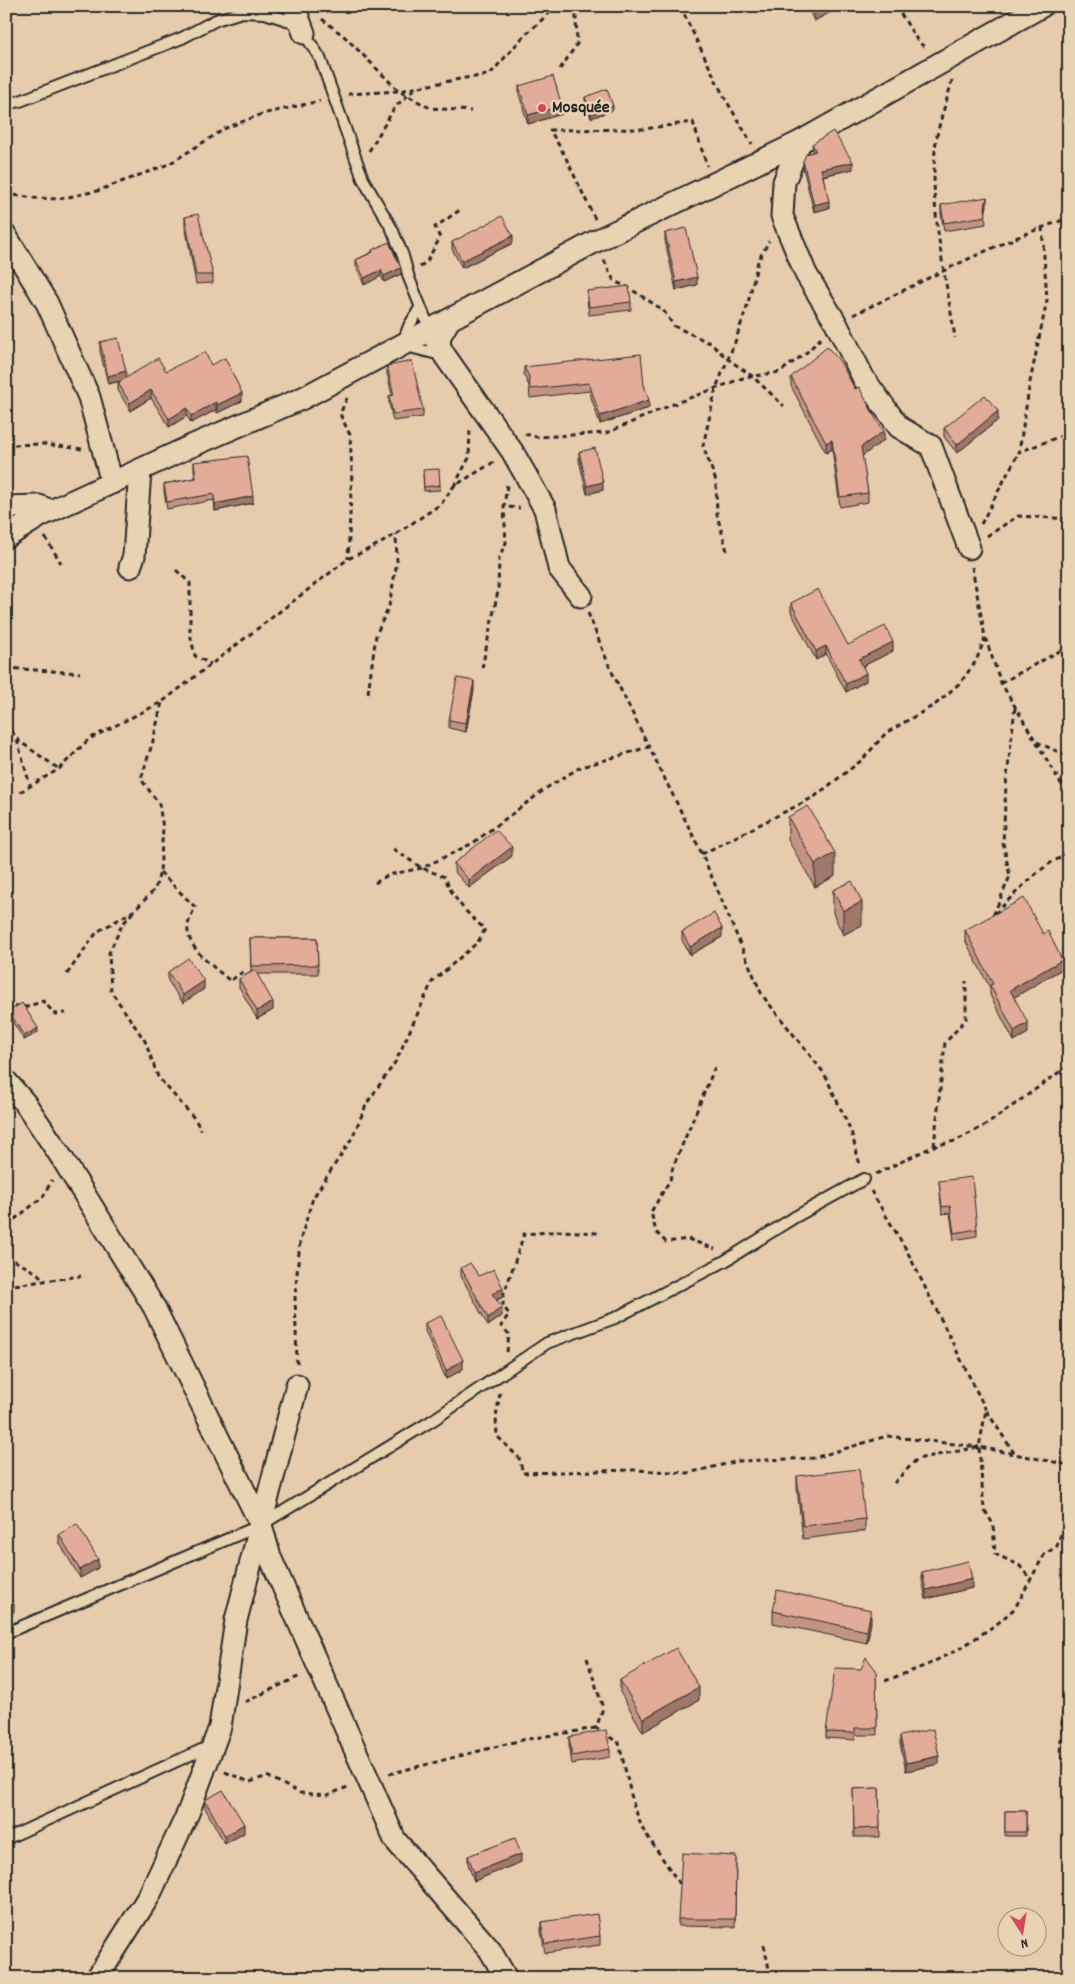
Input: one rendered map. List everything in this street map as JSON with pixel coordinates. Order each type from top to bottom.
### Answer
[{"type":"street","points":[[294,6],[304,33]]},
{"type":"street","points":[[6,537],[42,516],[103,487],[303,398],[598,240],[712,183],[800,142],[1042,6]]},
{"type":"street","points":[[800,142],[784,182],[782,216],[806,274],[836,323],[864,379],[898,427],[930,446],[969,548]]},
{"type":"street","points":[[6,236],[46,303],[89,397],[103,487]]},
{"type":"street","points":[[430,330],[445,356],[512,451],[545,509],[559,568],[581,596]]},
{"type":"street","points":[[98,455],[103,487]]},
{"type":"street","points":[[130,567],[134,556],[140,471]]},
{"type":"street","points":[[6,507],[38,506],[42,516]]},
{"type":"street","points":[[6,1081],[25,1102],[62,1158],[154,1307],[261,1526],[270,1557],[395,1840],[490,1950],[506,1978]]},
{"type":"street","points":[[96,1978],[148,1896],[188,1813],[214,1744],[236,1620],[298,1385]]},
{"type":"lane","points":[[6,104],[20,101],[182,38],[216,20],[242,12],[265,13],[290,21],[304,33],[320,58],[335,95],[346,136],[363,178],[392,229],[420,308],[430,330]]},
{"type":"lane","points":[[420,308],[409,326],[402,345],[445,356],[446,338],[462,312]]},
{"type":"lane","points":[[6,1634],[226,1539],[261,1526],[433,1420],[547,1343],[615,1318],[725,1260],[795,1217],[864,1179]]},
{"type":"lane","points":[[6,1839],[214,1744]]},
{"type":"path","points":[[6,194],[34,198],[59,198],[97,191],[169,164],[226,128],[262,114],[311,104],[335,95],[399,91],[483,76],[492,72],[523,37],[557,6]]},
{"type":"path","points":[[560,69],[577,44],[576,17],[573,6]]},
{"type":"path","points":[[682,6],[682,10],[723,95],[762,161]]},
{"type":"path","points":[[896,6],[919,43],[927,48]]},
{"type":"path","points":[[318,16],[345,37],[399,91],[430,108],[471,111]]},
{"type":"path","points":[[955,338],[936,214],[935,149],[954,71],[966,48]]},
{"type":"path","points":[[363,178],[364,164],[372,145],[395,107],[418,87]]},
{"type":"path","points":[[712,183],[693,122],[644,129],[550,130],[593,212],[598,240],[614,280],[662,310],[674,326],[710,344],[752,376],[784,406]]},
{"type":"path","points":[[409,278],[428,261],[440,238],[435,227],[460,210]]},
{"type":"path","points":[[727,551],[716,515],[716,481],[703,446],[716,388],[748,303],[758,261],[782,216]]},
{"type":"path","points":[[492,423],[506,430],[537,437],[607,433],[671,405],[742,378],[780,372],[807,352],[836,323],[945,270],[1042,227],[1069,218]]},
{"type":"path","points":[[1042,227],[1047,300],[1030,382],[1019,452],[969,548],[985,637],[1001,683],[1069,797]]},
{"type":"path","points":[[347,397],[340,414],[350,435],[352,471],[348,559]]},
{"type":"path","points":[[20,792],[59,769],[89,739],[162,702],[348,559],[381,543],[441,504],[454,486],[469,458],[470,422]]},
{"type":"path","points":[[1019,452],[1069,433]]},
{"type":"path","points":[[6,448],[10,445],[70,446],[98,455]]},
{"type":"path","points":[[454,486],[512,451]]},
{"type":"path","points":[[482,668],[498,591],[499,557],[506,543],[504,507]]},
{"type":"path","points":[[42,516],[61,563]]},
{"type":"path","points":[[969,548],[1018,516],[1069,519]]},
{"type":"path","points":[[368,693],[376,635],[389,606],[397,562],[396,534]]},
{"type":"path","points":[[176,570],[190,583],[190,633],[195,656],[211,664]]},
{"type":"path","points":[[581,596],[610,668],[702,854],[762,995],[824,1074],[851,1131],[864,1179],[906,1249],[986,1410],[1014,1453]]},
{"type":"path","points":[[702,854],[814,797],[862,760],[886,733],[936,704],[961,682],[976,660],[985,637]]},
{"type":"path","points":[[1001,683],[1069,646]]},
{"type":"path","points":[[6,668],[80,673]]},
{"type":"path","points":[[162,702],[141,779],[159,804],[163,828],[160,872],[156,890],[122,924],[109,953],[111,991],[145,1041],[158,1077],[196,1118],[201,1130]]},
{"type":"path","points":[[1015,707],[1006,785],[1003,844],[1010,876],[993,916],[1030,879],[1061,856],[1069,855]]},
{"type":"path","points":[[6,724],[16,737],[59,769]]},
{"type":"path","points":[[16,737],[30,785]]},
{"type":"path","points":[[1036,742],[1069,757]]},
{"type":"path","points":[[374,882],[388,875],[422,868],[473,843],[548,787],[580,768],[648,747]]},
{"type":"path","points":[[298,1385],[295,1296],[300,1241],[313,1198],[352,1138],[367,1103],[396,1061],[432,982],[478,942],[485,929],[472,919],[449,890],[445,878],[422,868],[390,847]]},
{"type":"path","points":[[160,872],[195,907],[188,924],[188,936],[195,949],[230,981],[244,971]]},
{"type":"path","points":[[67,974],[97,932],[135,910]]},
{"type":"path","points":[[934,1146],[945,1043],[966,1019],[966,981]]},
{"type":"path","points":[[6,1006],[27,1007],[44,1001],[55,1014],[66,1013]]},
{"type":"path","points":[[6,1017],[10,1029],[8,1046],[6,1048]]},
{"type":"path","points":[[864,1179],[934,1146],[955,1141],[986,1125],[1069,1065]]},
{"type":"path","points":[[715,1067],[673,1166],[670,1180],[651,1212],[656,1232],[666,1242],[688,1239],[716,1249],[725,1260]]},
{"type":"path","points":[[6,1223],[15,1219],[43,1197],[62,1158]]},
{"type":"path","points":[[598,1233],[561,1231],[524,1234],[503,1297],[503,1306],[509,1314],[501,1326],[509,1334],[496,1417],[497,1436],[519,1458],[523,1473],[634,1470],[688,1473],[739,1461],[814,1458],[887,1436],[979,1447],[1069,1465]]},
{"type":"path","points":[[6,1256],[38,1273],[45,1281]]},
{"type":"path","points":[[6,1286],[81,1276]]},
{"type":"path","points":[[986,1410],[979,1447],[984,1509],[993,1524],[995,1554],[1019,1565],[1031,1580]]},
{"type":"path","points":[[894,1483],[917,1459],[979,1447]]},
{"type":"path","points":[[885,1681],[926,1666],[961,1648],[998,1623],[1015,1608],[1044,1555],[1057,1546],[1069,1510]]},
{"type":"path","points":[[587,1658],[603,1708],[596,1728]]},
{"type":"path","points":[[319,1667],[238,1705],[214,1744],[228,1775],[250,1782],[267,1776],[300,1793],[328,1795],[368,1779],[522,1740],[596,1728],[619,1743],[633,1803],[642,1828],[681,1886]]},
{"type":"path","points":[[1063,1711],[1060,1753],[1069,1775]]},
{"type":"path","points":[[764,1945],[771,1978]]},
{"type":"building","points":[[553,76],[562,106],[528,115],[519,86]]},
{"type":"building","points":[[607,89],[613,106],[591,114],[585,97]]},
{"type":"building","points":[[833,131],[853,162],[821,169],[829,201],[814,205],[803,161],[806,154],[816,151],[812,144]]},
{"type":"building","points":[[987,197],[986,216],[944,223],[941,205]]},
{"type":"building","points":[[198,214],[213,275],[196,275],[185,217]]},
{"type":"building","points":[[502,216],[513,236],[462,261],[452,242]]},
{"type":"building","points":[[686,228],[697,277],[676,282],[665,233]]},
{"type":"building","points":[[389,242],[401,268],[384,276],[381,270],[364,278],[356,260]]},
{"type":"building","points":[[629,286],[631,302],[589,307],[587,291]]},
{"type":"building","points":[[118,338],[126,371],[108,376],[100,342]]},
{"type":"building","points":[[827,347],[839,360],[855,389],[859,387],[884,431],[861,447],[868,493],[840,497],[832,440],[826,443],[791,377]]},
{"type":"building","points":[[205,352],[211,365],[225,358],[242,393],[217,405],[216,402],[191,416],[187,408],[169,419],[151,390],[130,403],[118,383],[158,358],[166,371]]},
{"type":"building","points":[[641,354],[644,385],[649,400],[600,416],[589,383],[530,389],[529,377],[524,367]]},
{"type":"building","points":[[412,361],[423,410],[393,414],[389,396],[394,395],[387,366]]},
{"type":"building","points":[[985,395],[998,411],[957,445],[944,428]]},
{"type":"building","points":[[595,448],[603,482],[587,486],[579,452]]},
{"type":"building","points":[[247,456],[253,496],[215,504],[214,494],[167,502],[164,484],[196,478],[194,462]]},
{"type":"building","points":[[439,469],[440,485],[424,487],[423,470]]},
{"type":"building","points":[[818,589],[848,645],[885,626],[893,642],[859,659],[866,673],[846,684],[826,646],[816,651],[791,603]]},
{"type":"building","points":[[457,678],[474,681],[466,723],[449,720]]},
{"type":"building","points":[[808,806],[835,853],[815,864],[788,817]]},
{"type":"building","points":[[496,830],[512,847],[469,880],[454,863]]},
{"type":"building","points":[[852,881],[862,902],[843,911],[833,890]]},
{"type":"building","points":[[1024,898],[1043,934],[1048,931],[1062,960],[1010,990],[1028,1023],[1014,1031],[990,985],[993,984],[965,930]]},
{"type":"building","points":[[714,913],[722,928],[690,947],[682,932]]},
{"type":"building","points":[[250,938],[317,938],[318,965],[251,966]]},
{"type":"building","points":[[188,958],[204,981],[183,995],[168,972]]},
{"type":"building","points":[[255,970],[273,1002],[257,1011],[239,979]]},
{"type":"building","points":[[22,1003],[38,1028],[24,1036],[9,1011]]},
{"type":"building","points":[[972,1177],[977,1229],[954,1233],[950,1206],[942,1207],[939,1181]]},
{"type":"building","points":[[470,1263],[479,1276],[494,1269],[503,1288],[492,1294],[502,1307],[488,1318],[461,1268]]},
{"type":"building","points":[[441,1316],[463,1360],[446,1371],[425,1323]]},
{"type":"building","points":[[859,1469],[865,1519],[803,1526],[797,1476]]},
{"type":"building","points":[[77,1524],[98,1559],[80,1570],[59,1534]]},
{"type":"building","points":[[968,1561],[972,1579],[926,1590],[922,1572]]},
{"type":"building","points":[[6,1590],[14,1604],[6,1608]]},
{"type":"building","points":[[777,1590],[871,1610],[867,1631],[773,1611]]},
{"type":"building","points":[[676,1648],[699,1687],[643,1719],[620,1680]]},
{"type":"building","points":[[866,1657],[876,1670],[877,1728],[855,1728],[855,1733],[826,1732],[835,1668],[861,1669]]},
{"type":"building","points":[[933,1729],[939,1756],[906,1763],[900,1736]]},
{"type":"building","points":[[606,1730],[610,1749],[572,1756],[569,1737]]},
{"type":"building","points":[[879,1788],[880,1828],[854,1829],[853,1789]]},
{"type":"building","points":[[223,1790],[244,1824],[225,1836],[205,1800]]},
{"type":"building","points":[[1005,1811],[1026,1811],[1026,1832],[1005,1832]]},
{"type":"building","points":[[515,1838],[521,1854],[474,1872],[468,1856]]},
{"type":"building","points":[[682,1853],[736,1856],[735,1919],[678,1919]]},
{"type":"building","points":[[597,1914],[600,1936],[545,1944],[541,1922]]},
{"type":"place","name":"Mosquée","points":[[542,108]]}]
